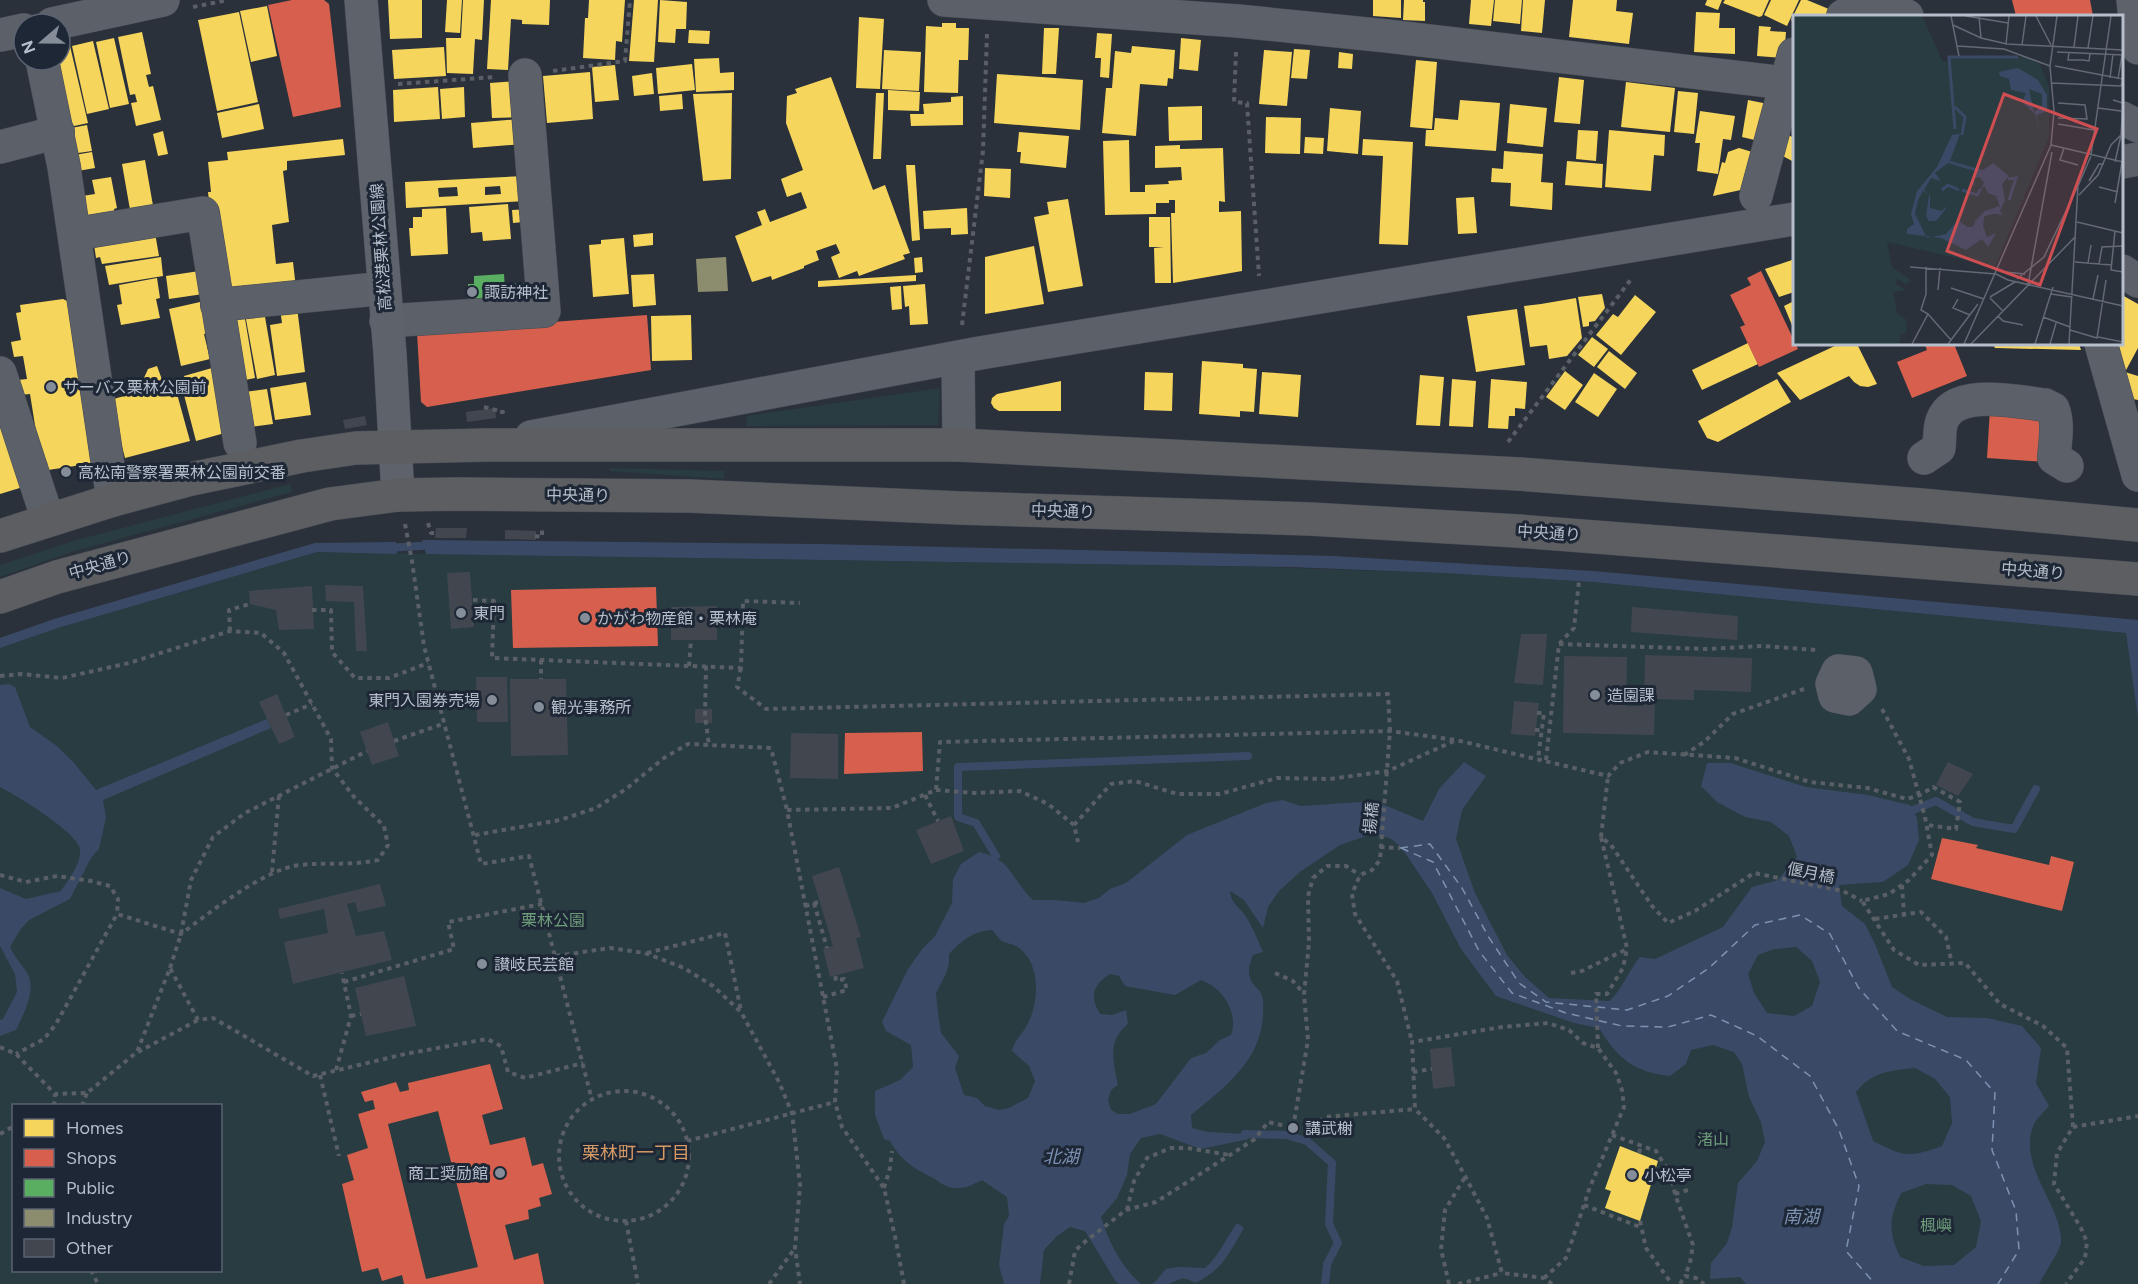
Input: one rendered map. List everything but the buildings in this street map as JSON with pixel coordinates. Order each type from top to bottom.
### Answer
[{"type":"highway","points":[[0,536],[113,500],[191,479],[302,456],[356,448],[487,445],[959,445],[1564,477],[1909,504],[2138,525]]},
{"type":"highway","name":"中央通り","points":[[0,597],[57,577],[330,504],[401,506],[689,496],[1310,519],[1518,531],[2138,579]]},
{"type":"main road","name":"高松港栗林公園線","points":[[361,0],[401,506]]},
{"type":"main road","points":[[2133,0],[2138,48]]},
{"type":"street","points":[[72,20],[163,0]]},
{"type":"street","points":[[944,0],[1238,21],[1792,74],[1756,196]]},
{"type":"street","points":[[1845,15],[1873,0],[1905,15]]},
{"type":"street","points":[[45,72],[58,132],[75,234],[113,500]]},
{"type":"street","points":[[386,321],[544,310],[525,75]]},
{"type":"street","points":[[2123,119],[2138,126]]},
{"type":"street","points":[[0,147],[58,132]]},
{"type":"street","points":[[2123,162],[2138,159]]},
{"type":"street","points":[[75,234],[203,213],[240,443]]},
{"type":"street","points":[[487,445],[960,343],[1793,219]]},
{"type":"street","points":[[2123,272],[2138,281]]},
{"type":"street","points":[[217,305],[366,290]]},
{"type":"street","points":[[959,445],[960,343]]},
{"type":"street","points":[[2101,345],[2138,475]]},
{"type":"street","points":[[0,373],[48,520]]},
{"type":"street","points":[[1924,459],[1939,448],[1941,422],[1947,412],[1962,403],[1989,399],[2045,405],[2053,409],[2056,422],[2054,458],[2067,466]]},
{"type":"path","points":[[960,343],[983,151],[987,3]]},
{"type":"path","points":[[1238,21],[1234,102],[1247,103],[1259,276]]},
{"type":"path","points":[[1509,442],[1632,278]]},
{"type":"path","points":[[484,407],[503,412],[495,412]]},
{"type":"path","points":[[401,506],[424,646],[481,864],[529,856],[592,1100]]},
{"type":"path","points":[[427,520],[431,533],[436,533]]},
{"type":"path","points":[[535,536],[542,537],[542,522]]},
{"type":"path","points":[[1546,760],[1559,644],[1574,628],[1580,581]]},
{"type":"path","points":[[472,600],[494,601],[492,658],[741,668],[743,601],[800,603]]},
{"type":"path","points":[[230,631],[229,610],[250,604]]},
{"type":"path","points":[[312,610],[331,610],[332,652],[355,678],[389,678],[428,663]]},
{"type":"path","points":[[0,676],[21,674],[62,678],[129,663],[230,631],[261,633],[284,652],[330,739],[332,768],[354,797],[384,826],[388,845],[378,860],[357,864],[298,865],[272,872],[211,911],[181,934]]},
{"type":"path","points":[[690,640],[690,666]]},
{"type":"path","points":[[1559,644],[1706,649],[1763,646],[1819,651]]},
{"type":"path","points":[[541,660],[542,679]]},
{"type":"path","points":[[706,666],[705,716],[709,745]]},
{"type":"path","name":"揚橋","points":[[741,668],[737,687],[766,709],[1388,694],[1390,731],[1380,860],[1372,870],[1360,875]]},
{"type":"path","points":[[1683,755],[1704,742],[1733,714],[1813,686],[1846,686],[1880,704],[1910,759],[1932,855],[1909,880],[1889,894],[1862,901],[1894,950],[1919,966],[1965,963],[2000,1004],[2043,1026],[2067,1048],[2073,1127],[2057,1153],[2054,1184],[2087,1242],[2085,1258],[2066,1284]]},
{"type":"path","points":[[286,716],[312,704]]},
{"type":"path","points":[[1537,712],[1544,713],[1538,759]]},
{"type":"path","points":[[394,741],[445,723]]},
{"type":"path","points":[[1535,730],[1542,730]]},
{"type":"path","points":[[936,790],[940,742],[1390,731],[1456,740],[1608,776]]},
{"type":"path","points":[[1074,825],[1111,784],[1135,781],[1177,794],[1220,794],[1277,778],[1330,779],[1388,771],[1456,740]]},
{"type":"path","points":[[475,835],[560,820],[596,808],[626,789],[664,758],[688,744],[771,748],[824,997],[837,1069],[835,1102],[842,1127],[884,1188],[904,1284]]},
{"type":"path","points":[[137,1052],[181,934],[191,880],[213,837],[245,813],[367,752]]},
{"type":"path","points":[[1544,1278],[1566,1258],[1584,1205],[1624,1107],[1622,1090],[1616,1073],[1598,1048],[1596,994],[1607,994],[1623,968],[1627,948],[1601,837],[1608,776],[1620,763],[1648,752],[1735,758],[1810,782],[1867,788],[1906,799],[1920,795],[1933,787],[1960,802],[1956,829],[1926,825]]},
{"type":"path","points":[[786,810],[892,808],[936,790],[947,793],[974,794],[1020,791],[1048,804],[1074,825],[1078,842]]},
{"type":"path","points":[[272,872],[279,795]]},
{"type":"path","points":[[925,795],[938,821]]},
{"type":"path","name":"偃月橋","points":[[1601,837],[1611,844],[1652,906],[1668,923],[1695,911],[1754,873],[1843,891],[1862,901]]},
{"type":"path","points":[[1380,847],[1400,848]]},
{"type":"path","points":[[1293,1128],[1308,1040],[1304,995],[1309,942],[1308,896],[1312,878],[1327,866],[1346,866],[1360,875],[1352,894],[1355,914],[1397,981],[1412,1042],[1415,1108],[1444,1138],[1465,1176],[1487,1218],[1502,1274]]},
{"type":"path","points":[[0,875],[26,882],[57,876],[91,881],[110,886],[118,899],[117,914],[56,1024],[44,1039],[16,1054]]},
{"type":"path","points":[[1902,885],[1904,914]]},
{"type":"path","points":[[805,906],[817,902],[827,948]]},
{"type":"path","points":[[344,982],[454,949],[448,922],[542,904]]},
{"type":"path","points":[[1875,919],[1921,912],[1946,937],[1952,964]]},
{"type":"path","points":[[117,914],[181,934]]},
{"type":"path","points":[[645,953],[724,933],[741,1012],[779,1082],[792,1113],[800,1185],[795,1248],[800,1284]]},
{"type":"path","points":[[556,956],[610,948],[645,953],[684,968],[713,986],[741,1012]]},
{"type":"path","points":[[1571,973],[1582,971],[1627,948]]},
{"type":"path","points":[[170,968],[198,1020]]},
{"type":"path","points":[[336,1070],[351,1016],[342,972]]},
{"type":"path","points":[[1275,973],[1293,981],[1304,995]]},
{"type":"path","points":[[824,997],[847,990],[844,979],[836,981],[835,975]]},
{"type":"path","points":[[351,1016],[361,1014]]},
{"type":"path","points":[[83,1104],[87,1093],[137,1052],[198,1020],[213,1018],[313,1076],[405,1054],[487,1039],[501,1046],[508,1071],[525,1078],[583,1063]]},
{"type":"path","points":[[1412,1042],[1492,1029],[1548,1023],[1569,1030],[1583,1043],[1598,1048]]},
{"type":"path","points":[[0,1047],[16,1054],[55,1094],[87,1093]]},
{"type":"path","points":[[1413,1072],[1432,1069]]},
{"type":"path","points":[[320,1075],[339,1156]]},
{"type":"path","points":[[630,1091],[650,1096],[667,1107],[680,1123],[687,1141],[689,1161],[685,1179],[676,1196],[662,1209],[645,1218],[626,1221],[607,1219],[590,1211],[575,1199],[565,1183],[560,1165],[560,1145],[566,1127],[577,1111],[592,1100],[610,1092],[630,1091]]},
{"type":"path","points":[[54,1104],[55,1094]]},
{"type":"path","points":[[687,1141],[835,1102]]},
{"type":"path","points":[[1069,1284],[1075,1251],[1082,1244],[1126,1210],[1156,1202],[1255,1139],[1268,1122],[1304,1130],[1313,1128],[1325,1117],[1415,1108]]},
{"type":"path","points":[[2073,1127],[2138,1116]]},
{"type":"path","points":[[1612,1135],[1656,1150],[1672,1179],[1693,1245],[1690,1263],[1680,1284]]},
{"type":"path","points":[[1639,1153],[1641,1145]]},
{"type":"path","points":[[1126,1210],[1134,1181],[1147,1158],[1171,1148],[1187,1148],[1230,1155]]},
{"type":"path","points":[[884,1188],[892,1151]]},
{"type":"path","points":[[1449,1284],[1441,1249],[1445,1210],[1465,1176]]},
{"type":"path","points":[[1675,1194],[1688,1190]]},
{"type":"path","points":[[1584,1205],[1640,1224],[1646,1248],[1672,1284]]},
{"type":"path","points":[[626,1221],[638,1284]]},
{"type":"path","points":[[769,1284],[795,1248]]},
{"type":"path","points":[[1458,1284],[1502,1274],[1544,1278],[1552,1284]]},
{"type":"path","points":[[1685,1276],[1696,1278],[1704,1284]]},
{"type":"green space","points":[[940,388],[938,425],[746,426],[747,416]]},
{"type":"green space","points":[[610,468],[725,471],[724,479],[610,471]]},
{"type":"green space","points":[[290,484],[292,492],[75,551],[0,577],[0,565],[73,541]]},
{"type":"green space","name":"栗林公園","points":[[317,552],[1264,567],[1444,573],[1593,582],[2126,633],[2138,719],[2138,1284],[0,1284],[0,648],[58,628]]},
{"type":"water","points":[[422,540],[819,544],[1332,556],[1593,571],[2138,620],[2138,719],[2126,633],[1593,582],[1444,573],[1290,567],[426,554]]},
{"type":"water","points":[[396,542],[397,554],[317,552],[58,628],[0,648],[0,638],[54,619],[315,543]]},
{"type":"water","points":[[9,684],[15,687],[30,727],[57,746],[96,790],[267,719],[271,728],[103,800],[106,818],[99,849],[91,858],[70,899],[29,920],[10,947],[26,971],[31,985],[26,1008],[16,1030],[0,1036],[0,1020],[3,1019],[17,992],[15,974],[0,946],[0,888],[26,899],[61,891],[74,871],[80,854],[76,842],[58,824],[0,787],[0,685]]},
{"type":"water","points":[[1464,762],[1486,776],[1462,810],[1456,839],[1475,893],[1507,955],[1525,977],[1549,998],[1610,1001],[1640,957],[1655,959],[1723,927],[1752,887],[1778,880],[1797,857],[1789,836],[1771,822],[1745,817],[1717,802],[1701,786],[1707,763],[1730,763],[1806,787],[1868,795],[1910,805],[1917,818],[1919,840],[1908,865],[1883,882],[1839,885],[1842,906],[1865,924],[1892,987],[1910,999],[1947,1017],[1987,1018],[2022,1026],[2041,1048],[2036,1083],[2049,1106],[2034,1124],[2030,1140],[2031,1155],[2035,1170],[2055,1214],[2060,1229],[2061,1243],[2039,1284],[1746,1284],[1740,1277],[1710,1279],[1711,1263],[1727,1243],[1732,1227],[1738,1183],[1757,1161],[1765,1142],[1761,1122],[1749,1097],[1742,1064],[1734,1052],[1713,1045],[1691,1050],[1686,1064],[1670,1076],[1657,1074],[1637,1067],[1620,1056],[1599,1028],[1574,1023],[1496,996],[1461,949],[1432,893],[1401,847],[1390,838],[1369,835],[1340,845],[1300,872],[1279,891],[1268,907],[1263,928],[1244,900],[1230,891],[1233,900],[1246,916],[1263,952],[1253,955],[1249,970],[1251,981],[1263,998],[1261,1030],[1256,1045],[1239,1072],[1191,1115],[1192,1128],[1208,1132],[1245,1134],[1249,1139],[1201,1149],[1160,1134],[1141,1138],[1130,1154],[1127,1175],[1117,1198],[1101,1217],[1116,1254],[1141,1284],[1116,1282],[1085,1231],[1070,1227],[1057,1236],[1044,1250],[1040,1284],[1004,1284],[999,1265],[1004,1224],[1009,1216],[1007,1197],[982,1180],[966,1187],[951,1188],[918,1170],[898,1153],[890,1141],[884,1139],[875,1115],[875,1091],[900,1080],[913,1067],[911,1045],[886,1031],[882,1022],[908,969],[935,936],[952,903],[953,879],[961,864],[979,852],[990,855],[1005,865],[1033,900],[1084,903],[1099,898],[1110,889],[1126,883],[1187,835],[1266,803],[1283,800],[1301,806],[1375,801],[1423,821],[1439,789]],"holes":[[[992,930],[1002,941],[1017,947],[1026,955],[1036,984],[1032,1014],[1012,1051],[1029,1066],[1035,1081],[1028,1098],[1009,1108],[998,1110],[985,1106],[977,1098],[964,1095],[955,1068],[959,1056],[941,1033],[938,1013],[936,993],[946,974],[949,954],[958,945],[979,932]],[[1796,947],[1812,961],[1820,982],[1812,1006],[1794,1016],[1767,1013],[1754,993],[1748,974],[1758,955],[1774,949]],[[1110,974],[1119,976],[1125,986],[1175,995],[1201,980],[1216,989],[1227,1002],[1233,1018],[1231,1035],[1220,1040],[1206,1053],[1191,1058],[1156,1104],[1130,1114],[1118,1114],[1111,1110],[1108,1100],[1111,1090],[1118,1085],[1113,1052],[1117,1037],[1128,1024],[1126,1010],[1112,1015],[1100,1014],[1094,996],[1094,991]],[[1915,1068],[1935,1079],[1950,1097],[1952,1123],[1942,1146],[1921,1153],[1907,1154],[1873,1141],[1856,1092],[1876,1076]],[[1926,1184],[1952,1185],[1971,1196],[1981,1221],[1976,1247],[1954,1265],[1924,1266],[1900,1257],[1892,1232],[1892,1217],[1901,1193]]]},
{"type":"water","points":[[1237,1223],[1244,1228],[1224,1260],[1205,1278],[1195,1283],[1183,1279],[1167,1284],[1151,1284],[1166,1269],[1205,1268]]},
{"type":"waterway","points":[[388,548],[435,545]]},
{"type":"waterway","points":[[996,856],[976,823],[958,817],[958,767],[1248,756]]},
{"type":"waterway","points":[[1913,810],[1936,801],[1973,822],[2014,829],[2036,789]]},
{"type":"waterway","points":[[1245,1134],[1286,1135],[1307,1141],[1332,1163],[1329,1224],[1338,1243],[1327,1264],[1325,1284]]},
{"type":"ferry route","points":[[1400,848],[1430,844],[1462,888],[1488,936],[1519,983],[1546,1002],[1627,1010],[1668,996],[1709,968],[1755,925],[1800,915],[1830,934],[1858,987],[1897,1031],[1966,1060],[1995,1093],[1992,1150],[2016,1211],[2019,1250],[1998,1284]]},
{"type":"ferry route","points":[[1401,848],[1433,862],[1479,951],[1512,993],[1566,1013],[1622,1026],[1668,1027],[1711,1015],[1757,1036],[1810,1076],[1839,1130],[1859,1186],[1846,1251],[1875,1284]]},
{"type":"place","name":"諏訪神社","points":[[472,292]]},
{"type":"place","name":"サーバス栗林公園前","points":[[51,387]]},
{"type":"place","name":"高松南警察署栗林公園前交番","points":[[66,472]]},
{"type":"place","name":"東門","points":[[461,613]]},
{"type":"place","name":"かがわ物産館・栗林庵","points":[[585,618]]},
{"type":"place","name":"造園課","points":[[1595,695]]},
{"type":"place","name":"東門入園券売場","points":[[492,700]]},
{"type":"place","name":"観光事務所","points":[[539,707]]},
{"type":"place","name":"讃岐民芸館","points":[[482,964]]},
{"type":"place","name":"講武榭","points":[[1293,1128]]},
{"type":"place","name":"商工奨励館","points":[[500,1173]]},
{"type":"place","name":"小松亭","points":[[1632,1175]]},
{"type":"district","name":"栗林町一丁目","points":[[636,1153]]},
{"type":"park label","name":"渚山","points":[[1713,1139]]},
{"type":"park label","name":"楓嶼","points":[[1936,1225]]},
{"type":"water label","name":"北湖","points":[[1061,1157]]},
{"type":"water label","name":"南湖","points":[[1801,1217]]}]
